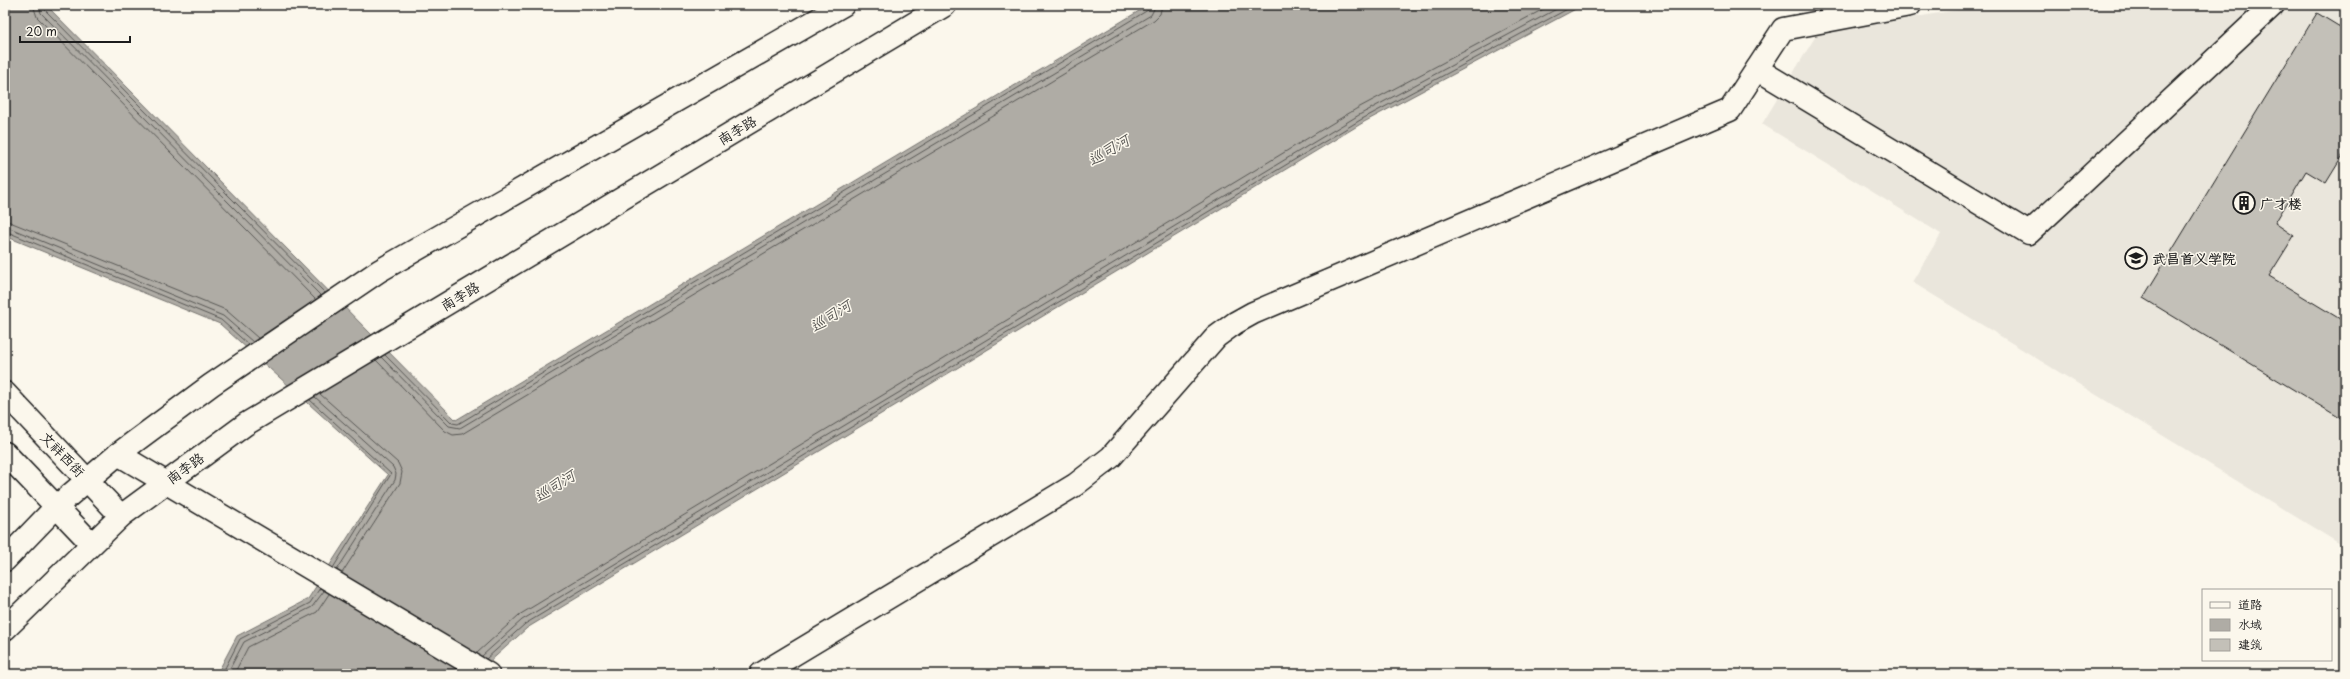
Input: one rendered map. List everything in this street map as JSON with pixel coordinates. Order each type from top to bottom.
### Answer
[{"type":"street","points":[[5,560],[57,506],[118,454],[211,385],[378,271],[843,5]]},
{"type":"street","name":"南李路","points":[[5,630],[91,543],[121,516],[165,482],[246,424],[945,5]]},
{"type":"street","points":[[761,674],[1075,485],[1111,457],[1216,337],[1235,323],[1253,313],[1730,110],[1783,29],[1910,5]]},
{"type":"street","points":[[1757,69],[2029,233],[2273,5]]},
{"type":"street","name":"文祥西街","points":[[5,393],[121,516]]},
{"type":"street","points":[[5,453],[91,543]]},
{"type":"street","points":[[118,454],[488,674]]},
{"type":"shaded area","name":"武昌首义学院","points":[[1986,5],[2345,5],[2345,547],[1912,282],[1941,234],[1762,124],[1817,34]]},
{"type":"water","name":"巡司河","points":[[5,5],[46,5],[456,420],[1149,5],[1583,5],[1364,122],[527,628],[476,674],[217,674],[237,636],[308,599],[388,475],[220,324],[10,238],[5,233]]},
{"type":"building","name":"广才楼","points":[[2317,13],[2345,30],[2345,152],[2326,183],[2306,171],[2275,223],[2294,236],[2269,276],[2345,322],[2345,421],[2143,298]]},
{"type":"place","name":"广才楼","points":[[2244,203]]},
{"type":"place","name":"武昌首义学院","points":[[2136,258]]}]
